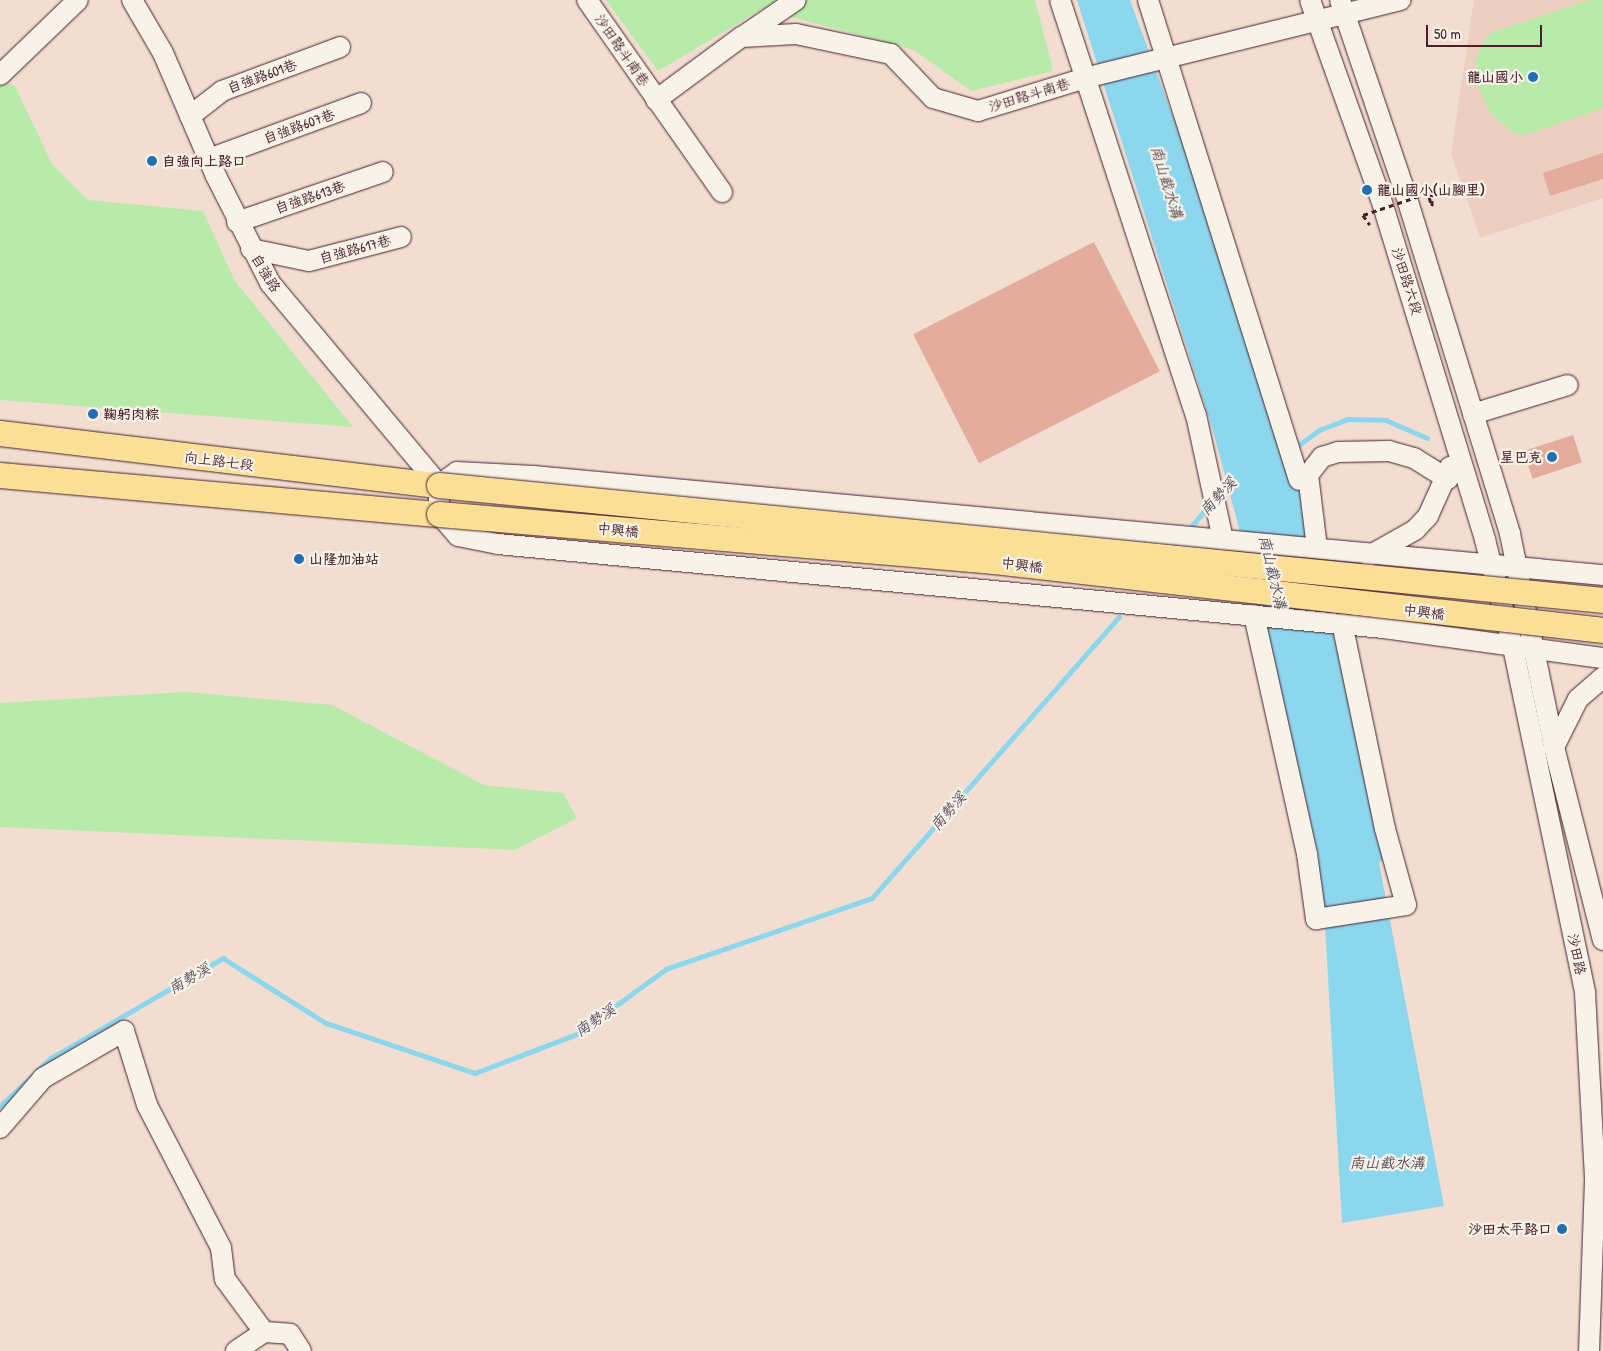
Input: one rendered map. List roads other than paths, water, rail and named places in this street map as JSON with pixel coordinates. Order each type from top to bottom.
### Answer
[{"type":"main road","name":"向上路七段","points":[[0,432],[439,485]]},
{"type":"main road","points":[[0,475],[438,514]]},
{"type":"main road","name":"中興橋","points":[[439,485],[1603,600]]},
{"type":"main road","name":"中興橋","points":[[438,514],[994,561],[1603,630]]},
{"type":"street","points":[[0,76],[78,0]]},
{"type":"street","name":"自強路","points":[[132,0],[163,53],[237,222],[251,249],[307,331],[366,393],[439,485]]},
{"type":"street","name":"沙田路斗南巷","points":[[587,0],[722,192]]},
{"type":"street","points":[[741,38],[796,0]]},
{"type":"street","points":[[1060,0],[1196,415],[1223,539]]},
{"type":"street","points":[[1148,0],[1164,58],[1299,480]]},
{"type":"street","name":"沙田路六段","points":[[1310,0],[1384,209],[1457,438],[1492,566]]},
{"type":"street","name":"沙田路斗南巷","points":[[656,100],[741,38],[796,34],[891,54],[933,98],[978,111],[1085,78],[1164,58],[1319,24],[1343,9],[1401,0]]},
{"type":"street","name":"沙田路六段","points":[[1343,9],[1405,192],[1473,414],[1517,567]]},
{"type":"street","name":"自強路601巷","points":[[190,116],[222,91],[340,48]]},
{"type":"street","name":"自強路607巷","points":[[209,159],[361,103]]},
{"type":"street","name":"自強路613巷","points":[[237,222],[383,172]]},
{"type":"street","name":"自強路617巷","points":[[251,249],[309,262],[401,237]]},
{"type":"street","points":[[1473,414],[1568,385]]},
{"type":"street","points":[[1368,556],[1415,530],[1428,516],[1448,479],[1457,438]]},
{"type":"street","points":[[1317,548],[1308,475],[1322,457],[1364,451],[1389,451],[1414,458],[1448,479]]},
{"type":"street","points":[[1603,575],[1368,556],[1317,548],[533,476],[457,472],[439,485],[438,514],[458,536],[498,544],[1342,624],[1603,658]]},
{"type":"street","name":"沙田路","points":[[1492,566],[1514,646],[1586,992],[1599,1109],[1589,1351]]},
{"type":"street","name":"沙田路","points":[[1517,567],[1554,747],[1603,940]]},
{"type":"street","points":[[1254,616],[1307,854],[1316,919],[1406,906],[1385,829],[1342,624]]},
{"type":"street","points":[[1554,747],[1578,699],[1603,677]]},
{"type":"street","points":[[0,1128],[43,1078],[124,1031],[147,1104],[221,1248],[225,1279],[264,1332]]},
{"type":"street","points":[[236,1351],[264,1332],[290,1334],[301,1351]]},
{"type":"water","name":"南山截水溝","points":[[1077,0],[1130,0],[1210,217],[1294,472],[1338,643],[1378,843],[1385,844],[1386,859],[1379,862],[1444,1206],[1342,1223],[1325,925],[1312,861],[1319,858],[1269,640],[1213,431]]},
{"type":"waterway","name":"南勢溪","points":[[1296,447],[1319,430],[1347,419],[1386,420],[1427,438]]},
{"type":"waterway","name":"南勢溪","points":[[1219,492],[1230,478]]},
{"type":"waterway","name":"南勢溪","points":[[1190,528],[1210,504]]},
{"type":"waterway","name":"南勢溪","points":[[37,1071],[51,1058],[223,958],[326,1023],[475,1073],[577,1034],[666,969],[872,898],[1119,617]]},
{"type":"waterway","name":"南勢溪","points":[[0,1106],[32,1076]]},
{"type":"place","name":"龍山國小","points":[[1533,77]]},
{"type":"place","name":"自強向上路口","points":[[152,161]]},
{"type":"place","name":"龍山國小(山腳里)","points":[[1367,190]]},
{"type":"place","name":"鞠躬肉粽","points":[[93,414]]},
{"type":"place","name":"星巴克","points":[[1552,457]]},
{"type":"place","name":"山隆加油站","points":[[299,559]]},
{"type":"place","name":"沙田太平路口","points":[[1562,1229]]}]
